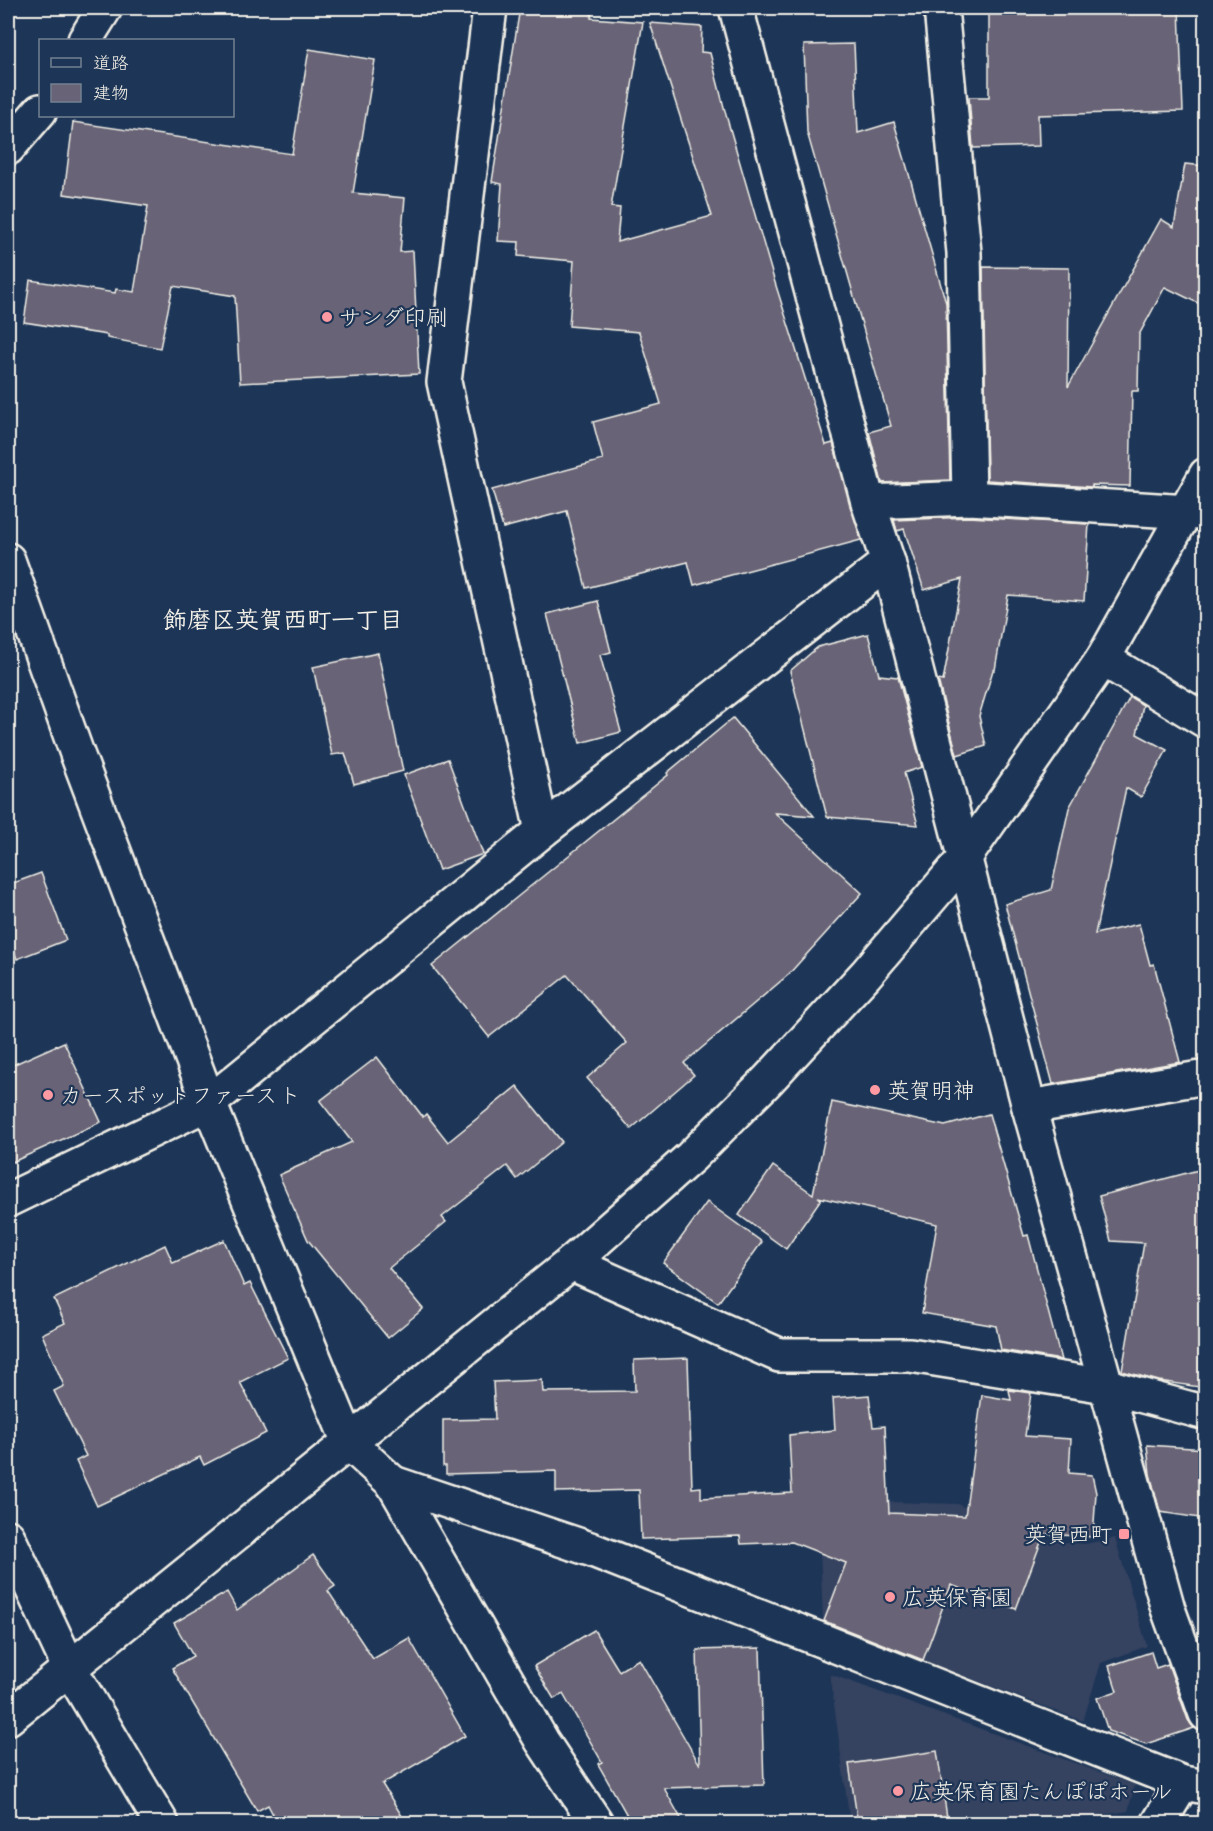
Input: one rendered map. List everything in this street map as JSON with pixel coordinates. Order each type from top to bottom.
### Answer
[{"type":"street","points":[[86,39],[105,8]]},
{"type":"street","points":[[490,8],[444,382],[542,831]]},
{"type":"street","points":[[736,8],[868,502],[888,562],[963,860],[1029,1107],[1168,1609],[1206,1714]]},
{"type":"street","points":[[941,8],[964,253],[969,498]]},
{"type":"street","points":[[8,148],[39,112]]},
{"type":"street","points":[[8,1718],[571,1263],[691,1157],[767,1081],[866,974],[963,860],[1103,659],[1196,511],[1206,475]]},
{"type":"street","points":[[868,502],[969,498],[1196,511]]},
{"type":"street","points":[[8,560],[80,762],[209,1103],[349,1443],[393,1483],[542,1741],[597,1824]]},
{"type":"street","points":[[8,1200],[209,1103],[542,831],[888,562]]},
{"type":"street","points":[[1103,659],[1206,721]]},
{"type":"street","points":[[1029,1107],[1206,1077]]},
{"type":"street","points":[[571,1263],[779,1355],[910,1355],[1106,1386],[1206,1413]]},
{"type":"street","points":[[393,1483],[591,1549],[1194,1785],[1158,1824]]},
{"type":"street","points":[[8,1537],[70,1669],[162,1824]]},
{"type":"shaded area","points":[[818,1500],[958,1504],[1029,1538],[1085,1544],[1115,1538],[1147,1646],[1101,1663],[1083,1721],[823,1622]]},
{"type":"shaded area","points":[[830,1674],[1135,1785],[1128,1811],[1047,1823],[850,1823]]},
{"type":"building","points":[[520,8],[593,8],[591,18],[643,22],[611,207],[620,208],[617,242],[712,216],[650,23],[702,27],[701,52],[710,53],[772,273],[826,445],[833,443],[861,540],[694,585],[688,562],[586,588],[567,511],[503,528],[492,490],[603,460],[593,422],[661,404],[639,332],[569,326],[574,261],[518,256],[519,242],[498,241],[502,184],[492,182]]},
{"type":"building","points":[[989,8],[1179,8],[1183,111],[1038,115],[1039,146],[973,148],[969,97],[989,97]]},
{"type":"building","points":[[854,44],[858,133],[894,122],[946,303],[950,480],[882,483],[869,432],[891,426],[807,132],[804,45]]},
{"type":"building","points":[[309,49],[375,60],[353,193],[405,198],[400,252],[413,251],[419,374],[240,383],[235,296],[173,286],[160,348],[107,338],[107,335],[24,322],[30,280],[115,293],[116,289],[134,292],[148,206],[64,194],[73,122],[292,154]]},
{"type":"building","points":[[1185,164],[1206,166],[1206,307],[1165,287],[1139,335],[1138,391],[1132,391],[1130,486],[1092,485],[1092,487],[987,480],[983,267],[1069,268],[1068,387],[1161,219],[1174,227]]},
{"type":"building","points":[[969,517],[1089,524],[1084,601],[1008,595],[995,670],[993,670],[979,716],[986,746],[957,755],[938,680],[943,681],[962,579],[924,590],[904,529],[897,531],[894,520]]},
{"type":"building","points":[[598,601],[611,652],[600,655],[621,732],[580,743],[547,614]]},
{"type":"building","points":[[868,634],[879,675],[898,677],[922,767],[904,773],[918,825],[827,817],[790,671],[818,647]]},
{"type":"building","points":[[378,653],[403,771],[354,784],[345,753],[332,755],[313,667]]},
{"type":"building","points":[[1130,697],[1143,705],[1137,734],[1167,750],[1141,797],[1126,788],[1095,934],[1139,924],[1150,965],[1154,964],[1180,1062],[1053,1084],[1005,904],[1051,890],[1069,808]]},
{"type":"building","points":[[733,718],[814,816],[775,813],[862,893],[788,975],[684,1063],[694,1075],[631,1129],[587,1078],[627,1043],[567,975],[489,1037],[432,966],[668,775],[667,773]]},
{"type":"building","points":[[448,759],[483,854],[439,870],[404,775]]},
{"type":"building","points":[[41,873],[66,940],[17,959],[8,935],[8,885]]},
{"type":"building","name":"カースポットファースト","points":[[64,1042],[101,1122],[8,1164],[8,1067]]},
{"type":"building","points":[[377,1057],[423,1117],[426,1114],[448,1142],[517,1086],[562,1142],[517,1179],[507,1166],[442,1217],[446,1222],[389,1268],[423,1309],[388,1338],[308,1240],[279,1175],[352,1142],[320,1101]]},
{"type":"building","points":[[832,1102],[945,1126],[989,1114],[1024,1236],[1028,1235],[1061,1360],[1001,1350],[996,1326],[922,1313],[937,1224],[818,1197],[821,1199],[786,1249],[739,1215],[773,1166],[813,1194]]},
{"type":"building","points":[[1206,1168],[1206,1388],[1159,1381],[1122,1371],[1144,1243],[1111,1241],[1099,1196]]},
{"type":"building","points":[[707,1202],[762,1242],[718,1303],[663,1263]]},
{"type":"building","points":[[224,1240],[244,1286],[250,1283],[288,1358],[240,1382],[266,1433],[204,1465],[200,1457],[97,1506],[76,1461],[86,1456],[54,1391],[64,1386],[42,1334],[65,1323],[54,1299],[165,1245],[173,1263]]},
{"type":"building","points":[[688,1358],[692,1488],[701,1487],[701,1498],[792,1493],[789,1435],[835,1430],[833,1398],[869,1395],[873,1427],[885,1426],[889,1513],[965,1516],[982,1395],[1011,1400],[1009,1390],[1031,1393],[1025,1436],[1071,1439],[1069,1473],[1092,1475],[1096,1493],[1093,1537],[1044,1534],[1016,1609],[951,1585],[923,1660],[824,1621],[846,1563],[792,1542],[741,1544],[740,1536],[641,1539],[639,1490],[556,1492],[556,1471],[446,1474],[446,1466],[443,1466],[443,1420],[495,1419],[493,1382],[542,1380],[543,1392],[635,1391],[634,1360]]},
{"type":"building","points":[[1147,1445],[1206,1449],[1206,1519],[1160,1512],[1150,1474]]},
{"type":"building","points":[[313,1555],[335,1586],[328,1591],[373,1659],[409,1638],[465,1736],[382,1784],[407,1824],[278,1824],[268,1805],[257,1811],[172,1668],[193,1656],[174,1623],[227,1592],[237,1610]]},
{"type":"building","points":[[594,1630],[619,1671],[639,1659],[700,1765],[697,1650],[760,1648],[764,1785],[664,1788],[684,1824],[632,1824],[598,1764],[602,1762],[563,1694],[554,1699],[534,1666]]},
{"type":"building","points":[[1151,1652],[1156,1668],[1168,1664],[1188,1720],[1194,1728],[1146,1744],[1108,1731],[1097,1698],[1117,1691],[1109,1666]]},
{"type":"building","name":"広英保育園たんぽぽホール","points":[[937,1751],[948,1824],[858,1824],[849,1764]]},
{"type":"place","name":"サンダ印刷","points":[[327,317]]},
{"type":"place","name":"英賀明神","points":[[875,1090]]},
{"type":"place","name":"カースポットファースト","points":[[48,1095]]},
{"type":"place","name":"英賀西町","points":[[1124,1534]]},
{"type":"place","name":"広英保育園","points":[[890,1597]]},
{"type":"place","name":"広英保育園たんぽぽホール","points":[[898,1791]]},
{"type":"district","name":"飾磨区英賀西町一丁目","points":[[283,619]]}]
